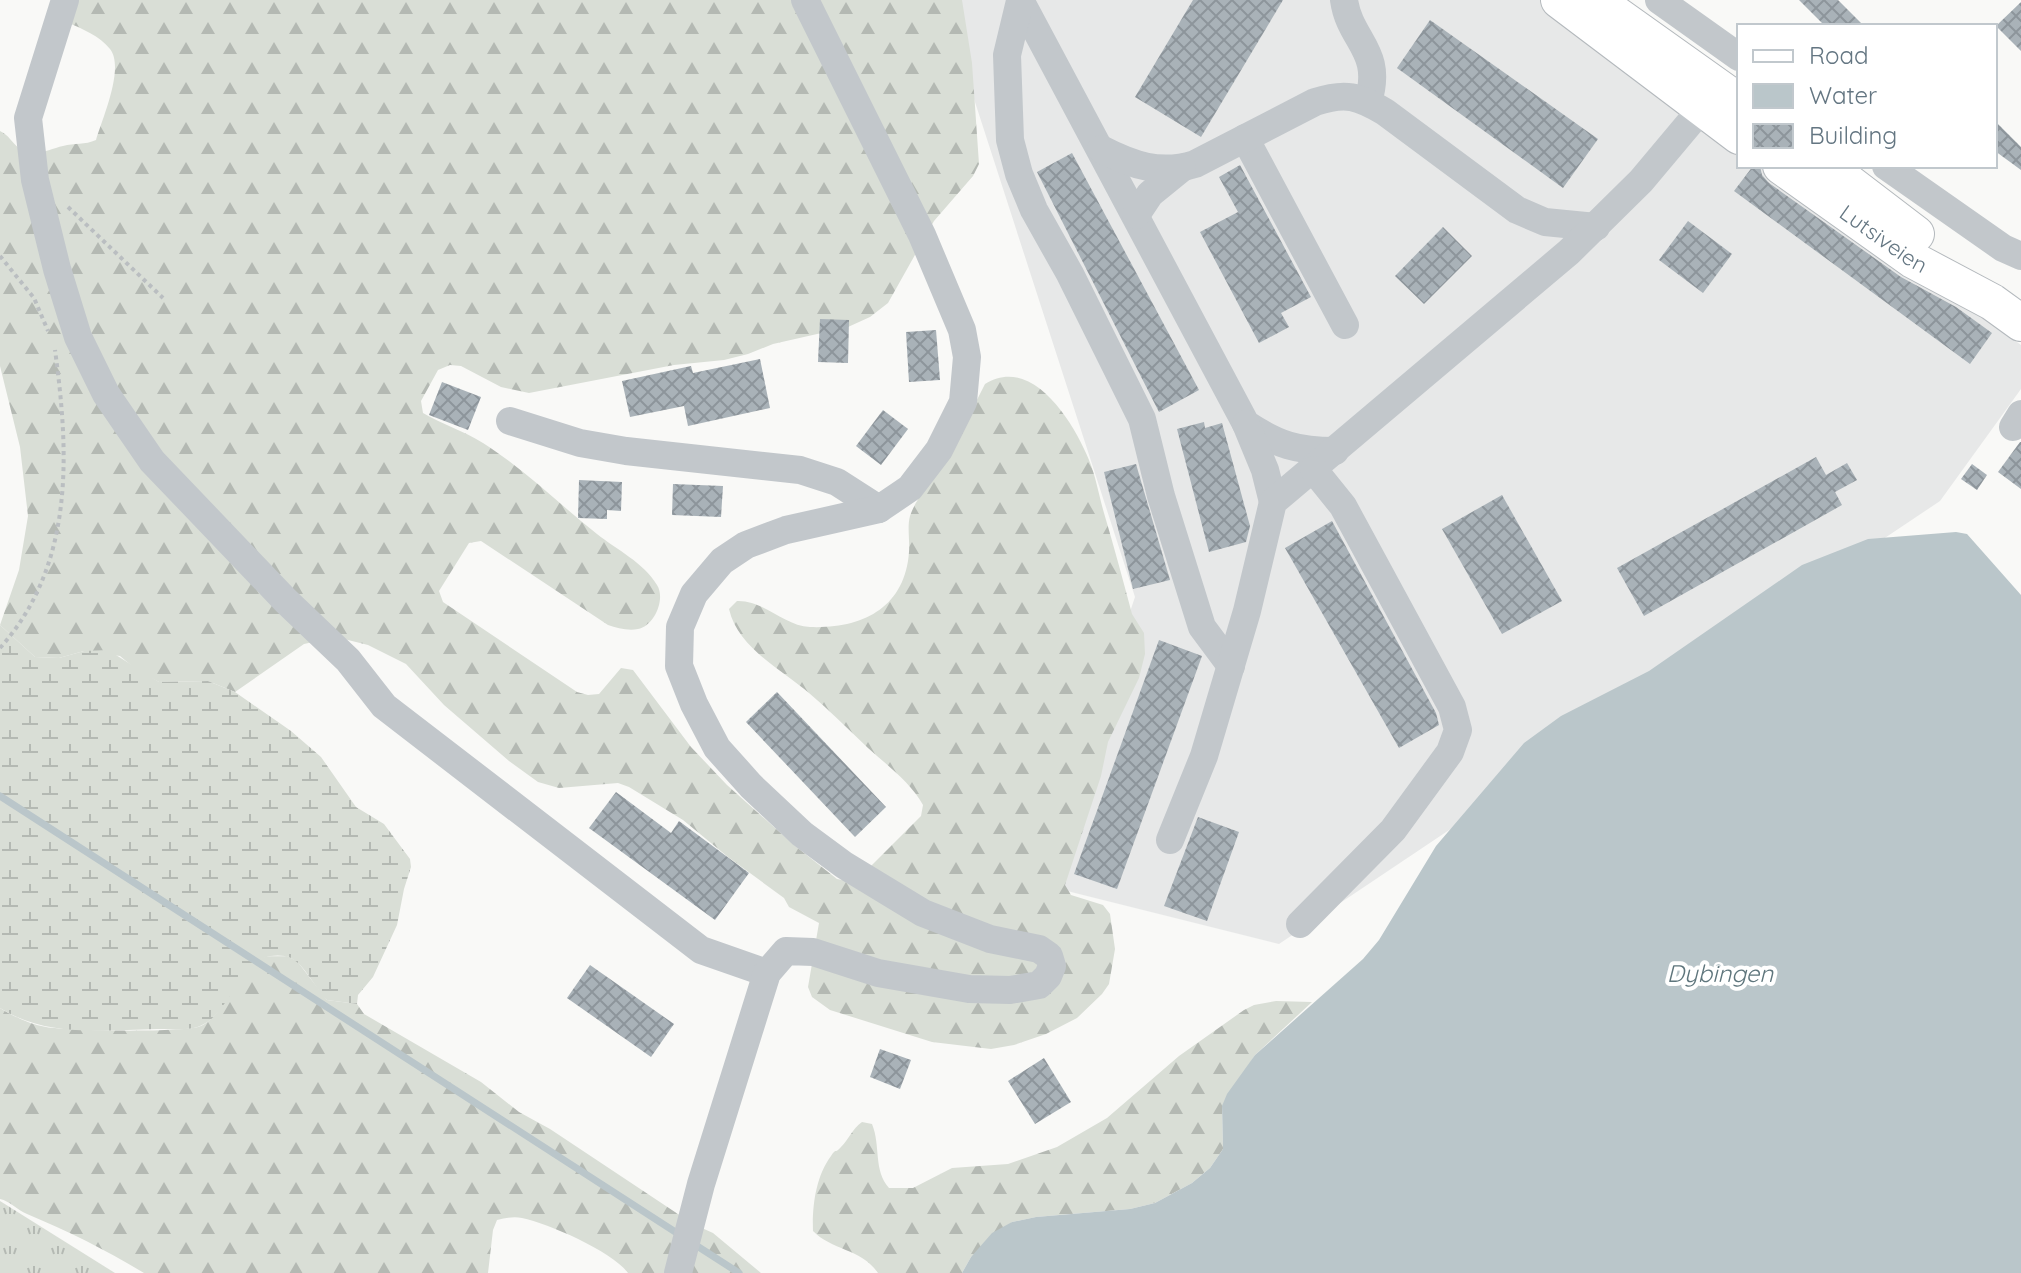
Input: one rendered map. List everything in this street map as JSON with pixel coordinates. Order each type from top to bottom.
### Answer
[{"type":"main road","points":[[1559,0],[1720,100]]},
{"type":"main road","points":[[1595,0],[1720,100],[1737,132]]},
{"type":"main road","name":"Lutsiveien","points":[[1784,168],[1913,260],[1992,302]]},
{"type":"main road","name":"Lutsiveien","points":[[1830,168],[1922,239],[1992,302],[2021,323]]},
{"type":"street","points":[[65,0],[28,118],[35,180],[78,337],[106,394],[152,461],[286,601],[348,660],[384,706],[701,950],[767,973]]},
{"type":"street","points":[[678,1273],[701,1184],[767,973],[786,951],[813,952],[878,973],[969,989],[1010,990],[1039,985],[1052,966],[1049,956],[1039,949],[990,939],[923,913],[844,865],[802,834],[751,786],[717,748],[679,666],[680,627],[694,594],[722,561],[746,545],[786,530],[879,509],[910,488],[939,450],[963,402],[967,357],[962,330],[922,235],[809,9],[779,0]]},
{"type":"street","points":[[1344,0],[1372,64],[1374,81],[1368,102]]},
{"type":"street","points":[[1661,0],[1737,56]]},
{"type":"street","points":[[1020,1],[1246,424],[1265,470],[1273,502],[1247,611],[1204,756],[1170,840]]},
{"type":"street","points":[[1020,1],[1007,55],[1010,140],[1019,174],[1034,210],[1070,274],[1142,419],[1181,566],[1202,627],[1231,666]]},
{"type":"street","points":[[1136,215],[1150,194],[1182,168],[1315,102],[1348,95],[1368,102],[1517,210],[1545,222],[1596,227]]},
{"type":"street","points":[[1273,502],[1558,262],[1720,100]]},
{"type":"street","points":[[1245,138],[1345,325]]},
{"type":"street","points":[[1101,149],[1144,167],[1166,170],[1182,168]]},
{"type":"street","points":[[1889,168],[2003,248],[2021,256]]},
{"type":"street","points":[[510,421],[580,443],[626,451],[800,470],[837,482],[879,509]]},
{"type":"street","points":[[1246,424],[1281,444],[1303,451],[1335,451]]},
{"type":"street","points":[[1300,924],[1393,830],[1450,752],[1458,730],[1452,707],[1343,506],[1314,470]]},
{"type":"path","points":[[35,180],[163,298]]},
{"type":"path","points":[[0,256],[34,298],[50,335]]},
{"type":"path","points":[[0,648],[35,596],[56,539],[64,482],[64,419],[55,347]]},
{"type":"shaded area","points":[[942,0],[1545,0],[1737,136],[1737,168],[1782,168],[2021,345],[2021,389],[1940,501],[1279,944],[1039,884],[1135,597]]},
{"type":"green space","points":[[68,0],[962,0],[972,63],[979,164],[973,176],[934,221],[888,303],[870,317],[848,327],[773,344],[724,360],[674,365],[529,393],[501,387],[461,366],[450,365],[438,370],[421,401],[423,413],[498,453],[645,570],[657,585],[660,597],[657,611],[649,623],[634,630],[608,625],[481,541],[469,543],[439,591],[443,602],[577,692],[599,694],[621,668],[633,670],[691,747],[727,785],[794,845],[837,879],[848,881],[869,868],[921,816],[923,805],[905,782],[824,706],[751,646],[741,635],[729,609],[737,601],[756,604],[791,622],[810,627],[847,624],[878,611],[890,601],[906,571],[909,520],[913,508],[946,459],[985,384],[1002,377],[1019,378],[1035,385],[1062,412],[1089,460],[1132,614],[1144,633],[1145,654],[1139,678],[1108,742],[1101,776],[1065,885],[1071,895],[1103,905],[1110,914],[1115,949],[1109,984],[1102,994],[1077,1018],[1046,1034],[991,1049],[932,1042],[830,1010],[812,997],[808,987],[819,923],[789,907],[784,898],[683,820],[629,787],[618,783],[559,788],[538,782],[444,705],[406,664],[368,645],[336,637],[304,644],[235,692],[208,681],[159,682],[138,671],[120,656],[84,651],[59,658],[35,657],[0,625],[19,570],[28,516],[20,447],[0,366],[0,131],[19,148],[30,153],[96,140],[114,81],[114,58],[110,49],[96,37],[67,22]]},
{"type":"green space","points":[[0,625],[35,657],[59,658],[84,651],[108,650],[159,682],[208,681],[235,692],[291,731],[321,757],[356,807],[384,824],[410,859],[411,867],[397,925],[373,977],[358,995],[357,1004],[327,1000],[297,962],[285,956],[269,956],[246,971],[212,1018],[190,1029],[96,1031],[56,1028],[18,1018],[0,1008]]},
{"type":"green space","points":[[287,956],[297,961],[327,1000],[357,1004],[364,1014],[481,1082],[519,1112],[550,1129],[693,1224],[713,1233],[761,1273],[628,1273],[608,1256],[579,1240],[548,1226],[516,1217],[497,1220],[488,1273],[144,1273],[87,1241],[0,1199],[0,1008],[46,1027],[125,1031],[191,1028],[201,1026],[219,1011],[237,981],[252,964],[265,957]]},
{"type":"green space","points":[[1276,1001],[1312,1002],[1255,1055],[1222,1107],[1223,1149],[1210,1168],[1192,1183],[1155,1203],[1130,1209],[1012,1222],[971,1257],[962,1273],[878,1273],[864,1259],[828,1242],[813,1231],[814,1202],[826,1164],[862,1122],[872,1124],[881,1174],[889,1188],[913,1188],[952,1168],[1008,1164],[1057,1147],[1107,1118],[1179,1056],[1244,1010]]},
{"type":"green space","points":[[0,1201],[115,1273],[0,1273]]},
{"type":"water","name":"Dybingen","points":[[1956,532],[1967,534],[2021,595],[2021,1273],[962,1273],[992,1233],[1012,1222],[1130,1209],[1155,1203],[1192,1183],[1210,1168],[1223,1149],[1222,1106],[1255,1055],[1363,959],[1379,940],[1436,846],[1524,743],[1561,716],[1649,671],[1802,565],[1868,539]]},
{"type":"building","points":[[1193,0],[1283,0],[1201,137],[1135,97]]},
{"type":"building","points":[[1799,0],[1838,0],[1862,24],[1823,24]]},
{"type":"building","points":[[2021,2],[2021,51],[1997,27]]},
{"type":"building","points":[[1430,20],[1598,139],[1563,188],[1397,68]]},
{"type":"building","points":[[1997,123],[2021,147],[2021,170],[1997,152]]},
{"type":"building","points":[[1072,153],[1199,390],[1159,412],[1037,172]]},
{"type":"building","points":[[1240,165],[1311,297],[1281,313],[1289,327],[1259,343],[1200,232],[1238,212],[1219,177]]},
{"type":"building","points":[[1751,168],[1760,168],[1769,183],[1901,277],[1956,307],[1992,333],[1970,364],[1734,191]]},
{"type":"building","points":[[1688,221],[1732,254],[1703,293],[1659,260]]},
{"type":"building","points":[[1443,227],[1472,256],[1424,304],[1395,276]]},
{"type":"building","points":[[820,319],[849,320],[848,363],[818,362]]},
{"type":"building","points":[[936,330],[940,380],[909,382],[906,332]]},
{"type":"building","points":[[760,359],[770,408],[688,426],[684,406],[630,417],[622,381],[691,366],[693,373]]},
{"type":"building","points":[[442,382],[481,397],[468,430],[429,415]]},
{"type":"building","points":[[883,410],[908,429],[881,465],[856,446]]},
{"type":"building","points":[[1204,422],[1205,428],[1222,423],[1250,526],[1246,542],[1209,552],[1177,429]]},
{"type":"building","points":[[2021,442],[2021,489],[1998,472]]},
{"type":"building","points":[[1816,457],[1826,475],[1847,463],[1857,480],[1835,492],[1842,505],[1644,616],[1617,568]]},
{"type":"building","points":[[1136,464],[1170,580],[1133,589],[1104,472]]},
{"type":"building","points":[[1972,464],[1987,475],[1977,490],[1961,479]]},
{"type":"building","points":[[579,480],[622,482],[621,511],[607,510],[607,519],[578,518]]},
{"type":"building","points":[[673,484],[723,486],[721,517],[672,515]]},
{"type":"building","points":[[1502,495],[1562,601],[1502,634],[1442,529]]},
{"type":"building","points":[[1332,521],[1436,713],[1439,725],[1399,748],[1285,548]]},
{"type":"building","points":[[1159,640],[1202,656],[1117,889],[1074,874]]},
{"type":"building","points":[[777,692],[886,807],[855,837],[746,722]]},
{"type":"building","points":[[616,792],[671,833],[679,821],[749,873],[715,920],[589,828]]},
{"type":"building","points":[[1198,817],[1239,832],[1207,921],[1164,906]]},
{"type":"building","points":[[590,965],[674,1024],[651,1057],[567,998]]},
{"type":"building","points":[[880,1049],[911,1060],[900,1089],[870,1077]]},
{"type":"building","points":[[1044,1058],[1071,1102],[1035,1124],[1008,1081]]},
{"type":"waterway","points":[[0,796],[680,1235]]},
{"type":"waterway","points":[[694,1244],[739,1273]]}]
